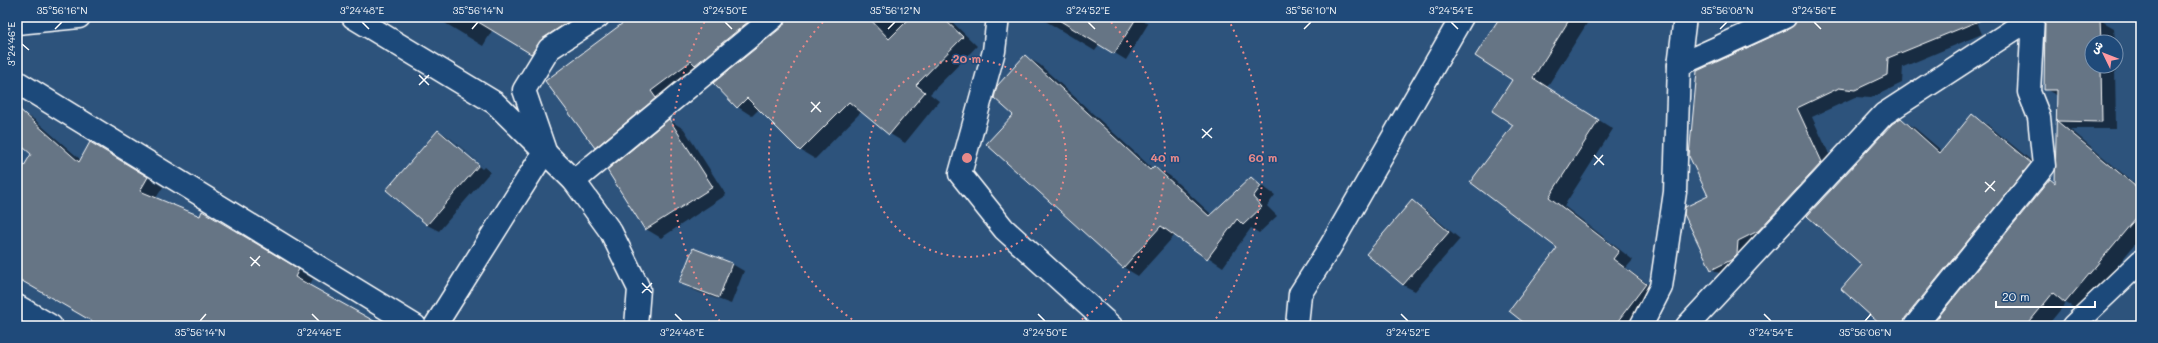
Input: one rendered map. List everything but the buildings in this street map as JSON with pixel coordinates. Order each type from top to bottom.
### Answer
[{"type":"street","points":[[17,24],[79,17]]},
{"type":"street","points":[[545,151],[524,90],[549,49],[598,17]]},
{"type":"street","points":[[574,181],[774,17]]},
{"type":"street","points":[[998,17],[994,51],[960,174],[1004,229],[1111,326]]},
{"type":"street","points":[[1297,326],[1300,294],[1330,247],[1462,17]]},
{"type":"street","points":[[1641,326],[1661,287],[1674,192],[1679,65],[1686,17]]},
{"type":"street","points":[[1679,65],[1785,17]]},
{"type":"street","points":[[1687,326],[1884,114],[2033,17]]},
{"type":"street","points":[[1915,326],[2044,166],[2039,118],[2029,92],[2033,17]]},
{"type":"street","points":[[357,18],[495,103],[574,181],[611,232],[639,289],[636,326]]},
{"type":"street","points":[[17,82],[415,326]]},
{"type":"street","points":[[435,326],[545,151]]},
{"type":"street","points":[[2073,326],[2141,260]]},
{"type":"street","points":[[17,306],[51,326]]}]
